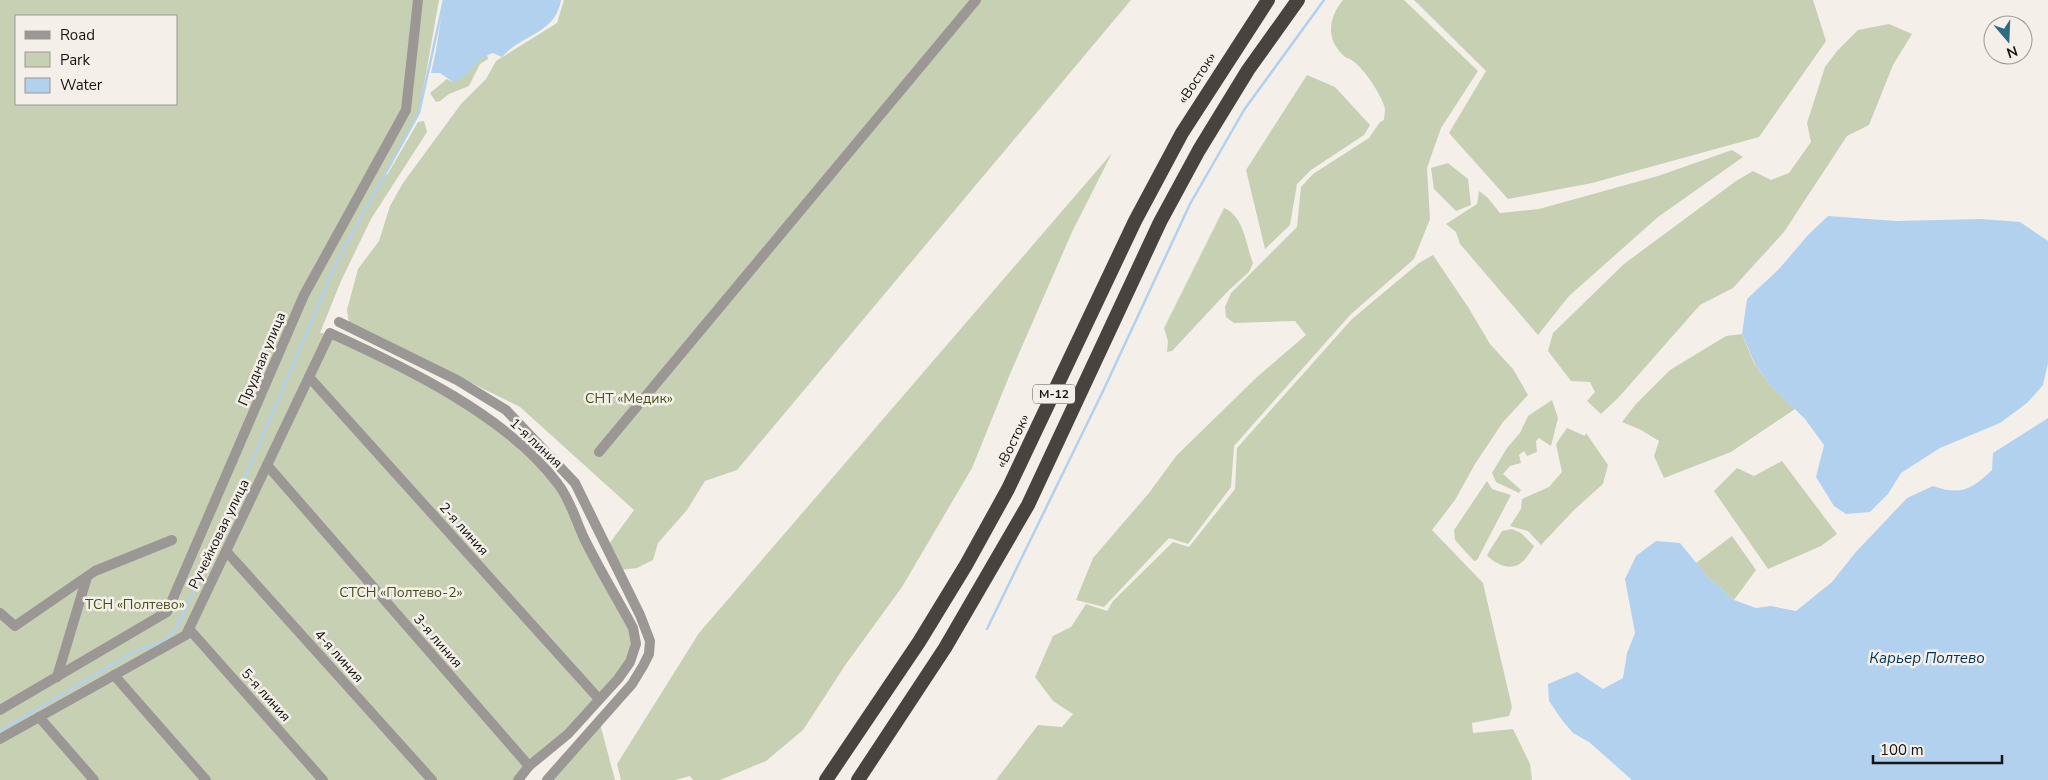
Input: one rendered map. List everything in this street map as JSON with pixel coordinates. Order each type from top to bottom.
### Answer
[{"type":"highway","name":"«Восток»","points":[[826,780],[919,642],[966,565],[1008,489],[1135,221],[1177,141],[1268,0]]},
{"type":"highway","name":"М-12","points":[[858,780],[945,648],[1028,506],[1160,222],[1199,150],[1248,70],[1298,0]]},
{"type":"street","name":"Прудная улица","points":[[0,710],[167,612],[304,295],[406,110],[418,0]]},
{"type":"street","points":[[599,452],[976,0]]},
{"type":"street","points":[[339,322],[457,380],[506,410],[575,483],[640,615],[650,641],[649,654],[643,666],[632,684],[547,780]]},
{"type":"street","name":"Ручейковая улица","points":[[0,739],[186,635],[330,333]]},
{"type":"street","name":"1-я линия","points":[[330,333],[395,363],[491,421],[527,449],[559,485],[585,540],[633,628],[636,644],[630,662],[618,679],[568,734],[530,766],[518,780]]},
{"type":"street","name":"2-я линия","points":[[309,377],[599,699]]},
{"type":"street","name":"3-я линия","points":[[267,465],[530,766]]},
{"type":"street","points":[[0,612],[15,626],[95,571],[172,540]]},
{"type":"street","name":"4-я линия","points":[[226,551],[432,780]]},
{"type":"street","points":[[57,677],[87,577]]},
{"type":"street","name":"5-я линия","points":[[189,629],[323,780]]},
{"type":"street","points":[[114,675],[206,780]]},
{"type":"street","points":[[39,717],[94,780]]},
{"type":"green space","points":[[0,0],[439,0],[419,113],[384,176],[387,175],[418,122],[424,121],[427,132],[371,219],[341,281],[320,333],[330,333],[491,421],[559,485],[633,628],[630,662],[518,780],[0,780]]},
{"type":"green space","name":"СНТ «Медик»","points":[[564,0],[1131,0],[737,470],[705,481],[687,510],[658,543],[653,560],[637,568],[620,570],[604,551],[634,510],[520,407],[349,323],[347,310],[358,269],[379,241],[390,206],[403,183],[461,104],[486,79],[496,61],[557,23]]},
{"type":"green space","points":[[1343,0],[1404,0],[1478,71],[1441,128],[1427,168],[1430,219],[1414,259],[1350,315],[1234,446],[1231,487],[1188,544],[1169,538],[1104,607],[1076,600],[1093,558],[1149,493],[1177,455],[1257,377],[1306,335],[1295,321],[1234,323],[1226,317],[1225,307],[1231,293],[1297,227],[1301,187],[1313,174],[1369,138],[1380,122],[1384,120],[1385,109],[1372,83],[1362,70],[1352,60],[1344,56],[1333,42],[1331,35],[1332,20]]},
{"type":"green space","points":[[1414,0],[1813,0],[1826,41],[1759,137],[1592,183],[1508,199],[1449,133],[1486,71]]},
{"type":"green space","points":[[1889,24],[1912,34],[1893,65],[1869,125],[1847,136],[1784,232],[1733,288],[1700,305],[1619,397],[1601,414],[1587,401],[1595,392],[1590,382],[1571,381],[1548,351],[1553,333],[1624,264],[1736,181],[1753,171],[1771,180],[1789,173],[1811,142],[1807,123],[1825,67],[1837,51],[1858,30]]},
{"type":"green space","points":[[487,55],[488,59],[480,64],[469,86],[449,94],[436,102],[430,93],[447,79],[453,82],[469,72],[481,57]]},
{"type":"green space","points":[[1307,75],[1335,87],[1370,125],[1364,135],[1311,170],[1297,184],[1290,225],[1265,249],[1246,170]]},
{"type":"green space","points":[[1732,150],[1743,157],[1658,217],[1569,296],[1538,335],[1460,244],[1456,232],[1446,224],[1477,204],[1479,191],[1487,197],[1500,213],[1539,209],[1658,176]]},
{"type":"green space","points":[[1112,153],[1072,232],[1010,374],[972,468],[902,587],[846,664],[803,730],[766,761],[720,780],[693,780],[690,776],[675,780],[621,780],[617,764],[699,633]]},
{"type":"green space","points":[[1448,163],[1468,179],[1471,205],[1456,211],[1434,189],[1431,168]]},
{"type":"green space","points":[[1224,208],[1236,217],[1240,224],[1253,263],[1249,272],[1228,291],[1172,351],[1167,352],[1168,341],[1164,328]]},
{"type":"green space","points":[[1433,255],[1490,344],[1513,369],[1528,395],[1503,422],[1475,464],[1455,500],[1432,530],[1483,583],[1512,707],[1509,716],[1472,723],[1473,733],[1513,729],[1530,764],[1532,780],[996,780],[1038,725],[1062,727],[1073,714],[1053,701],[1035,677],[1053,636],[1071,627],[1086,604],[1107,611],[1113,601],[1173,542],[1189,547],[1235,489],[1237,448],[1352,319],[1419,263]]},
{"type":"green space","points":[[1742,334],[1754,363],[1770,385],[1795,409],[1731,452],[1664,478],[1654,456],[1659,441],[1641,430],[1622,422],[1636,404],[1670,370],[1726,336]]},
{"type":"green space","points":[[1552,400],[1558,418],[1551,446],[1539,438],[1536,441],[1537,452],[1527,456],[1524,451],[1519,455],[1521,463],[1510,466],[1503,474],[1521,490],[1519,493],[1496,482],[1492,473],[1507,448],[1520,433],[1528,416]]},
{"type":"green space","points":[[1567,428],[1585,436],[1586,433],[1608,465],[1603,484],[1574,510],[1541,545],[1528,531],[1510,526],[1521,509],[1522,499],[1549,487],[1562,472],[1556,444]]},
{"type":"green space","points":[[1782,461],[1837,534],[1821,546],[1768,569],[1714,491],[1737,468],[1754,476]]},
{"type":"green space","points":[[1487,481],[1492,489],[1511,495],[1477,560],[1474,561],[1455,540],[1454,530]]},
{"type":"green space","points":[[1512,529],[1521,533],[1534,546],[1522,562],[1508,567],[1499,564],[1487,555],[1502,531]]},
{"type":"green space","points":[[1732,536],[1756,570],[1734,600],[1707,576],[1696,563]]},
{"type":"green space","points":[[599,720],[615,780],[548,780]]},
{"type":"water","points":[[444,0],[561,0],[558,11],[545,27],[509,50],[502,57],[493,53],[486,56],[459,80],[453,82],[440,73],[431,73]]},
{"type":"water","points":[[1828,216],[1896,221],[1981,219],[2020,222],[2048,241],[2048,363],[2043,385],[2027,403],[2000,423],[1940,448],[1901,473],[1888,494],[1870,512],[1846,514],[1834,506],[1816,477],[1824,445],[1805,419],[1770,385],[1755,364],[1742,334],[1747,299],[1779,269],[1808,235]]},
{"type":"water","name":"Карьер Полтево","points":[[2048,418],[2048,780],[1632,780],[1589,742],[1573,733],[1549,701],[1548,684],[1577,672],[1603,689],[1623,678],[1627,653],[1635,633],[1625,579],[1636,556],[1656,541],[1680,543],[1707,576],[1734,600],[1756,608],[1771,606],[1796,611],[1832,582],[1855,553],[1907,498],[1933,486],[1959,490],[1972,486],[1992,470],[1993,453]]},
{"type":"waterway","points":[[0,731],[137,650],[163,642],[176,629],[239,492],[337,261],[419,113],[444,0]]},
{"type":"waterway","points":[[987,629],[1104,389],[1190,204],[1244,110],[1324,0]]},
{"type":"park label","name":"СТСН «Полтево-2»","points":[[401,592]]},
{"type":"park label","name":"ТСН «Полтево»","points":[[135,604]]}]
